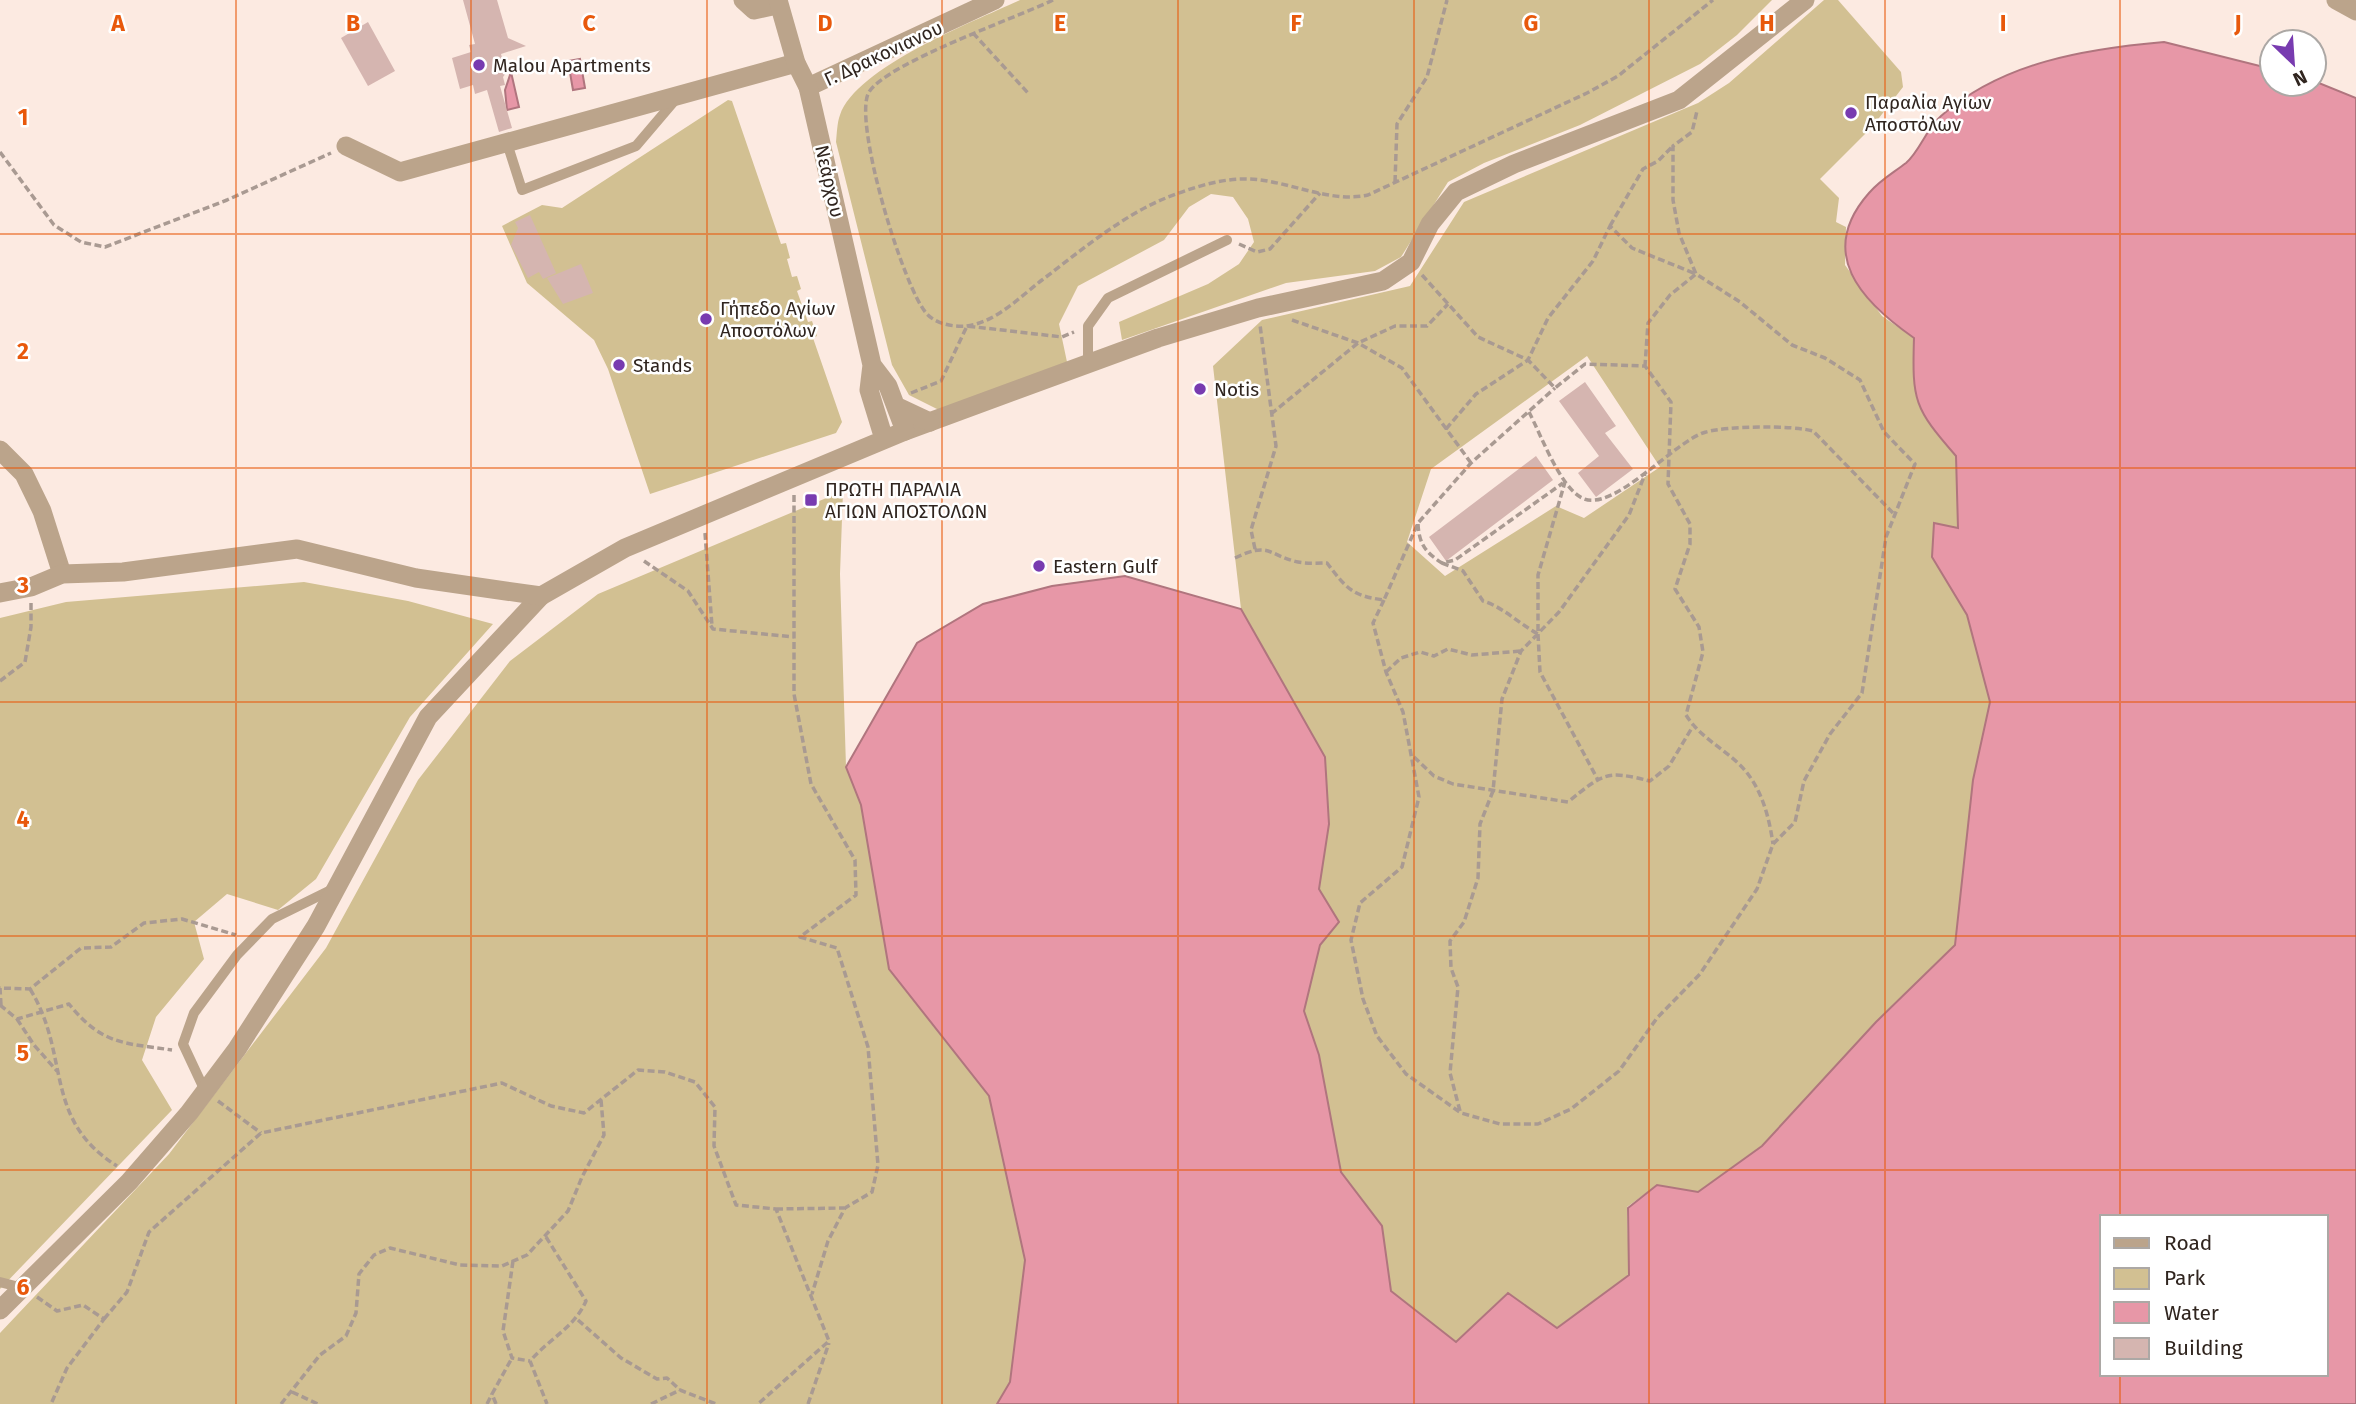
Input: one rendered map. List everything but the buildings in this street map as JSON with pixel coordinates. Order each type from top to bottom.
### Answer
[{"type":"street","points":[[743,0],[754,10],[777,2]]},
{"type":"street","name":"Γ. Δρακονιανου","points":[[808,88],[995,0]]},
{"type":"street","points":[[0,1310],[134,1177],[206,1091],[309,937],[428,717],[541,596],[625,548],[703,513],[884,439],[1088,362],[1258,308],[1383,281],[1411,262],[1430,224],[1456,192],[1514,164],[1679,100],[1805,0]]},
{"type":"street","points":[[2336,0],[2356,11]]},
{"type":"street","name":"Νεάρχου","points":[[777,2],[796,63],[808,88],[872,365],[897,404],[905,431]]},
{"type":"street","points":[[346,146],[400,172],[796,63]]},
{"type":"street","name":"Νεάρχου","points":[[872,365],[869,390],[884,439]]},
{"type":"street","points":[[897,404],[930,422]]},
{"type":"street","points":[[857,450],[875,415]]},
{"type":"street","points":[[0,450],[24,474],[42,512],[62,574]]},
{"type":"street","points":[[0,593],[31,587],[62,574],[123,572],[297,549],[416,578],[541,596]]},
{"type":"lane","points":[[507,143],[522,190],[636,146],[680,95]]},
{"type":"lane","points":[[1088,362],[1088,326],[1108,298],[1227,240]]},
{"type":"lane","points":[[206,1091],[183,1044],[194,1013],[252,939],[272,919],[337,888]]},
{"type":"lane","points":[[0,1282],[24,1288]]},
{"type":"path","points":[[1052,0],[973,33],[889,75],[869,91],[864,120],[890,226],[916,298],[927,315],[944,324],[1062,337],[1088,326]]},
{"type":"path","points":[[1395,182],[1397,124],[1427,77],[1447,0]]},
{"type":"path","points":[[897,404],[941,381],[967,326],[1002,311],[1101,236],[1160,201],[1243,178],[1350,199],[1368,195],[1618,76],[1713,0]]},
{"type":"path","points":[[973,33],[1028,93]]},
{"type":"path","points":[[1446,429],[1476,394],[1528,360],[1548,318],[1593,261],[1643,169],[1658,161],[1692,132],[1701,82]]},
{"type":"path","points":[[0,152],[54,225],[81,242],[105,247],[227,200],[346,146]]},
{"type":"path","points":[[1673,146],[1673,200],[1679,233],[1696,274]]},
{"type":"path","points":[[1227,240],[1257,251],[1270,249],[1320,193]]},
{"type":"path","points":[[1610,226],[1632,248],[1696,274],[1740,302],[1792,345],[1825,358],[1860,380],[1884,432],[1915,464],[1886,537],[1863,694],[1830,734],[1804,781],[1795,822],[1773,844],[1757,889],[1700,974],[1657,1018],[1619,1071],[1571,1108],[1538,1124],[1500,1124],[1461,1113],[1406,1074],[1377,1036],[1363,999],[1351,940],[1360,903],[1402,867],[1419,797],[1404,712],[1386,672],[1373,623],[1418,523],[1471,463],[1585,364],[1645,366]]},
{"type":"path","points":[[1411,262],[1478,337],[1528,360],[1555,388]]},
{"type":"path","points":[[1696,274],[1670,295],[1648,323],[1645,366],[1671,402],[1668,484],[1690,524],[1690,544],[1675,589],[1699,627],[1703,652],[1686,715],[1693,726],[1741,766],[1767,809],[1773,844]]},
{"type":"path","points":[[1271,415],[1357,343],[1395,326],[1427,326],[1448,304]]},
{"type":"path","points":[[1255,549],[1251,530],[1276,446],[1258,308],[1357,343],[1402,368],[1471,463]]},
{"type":"path","points":[[1529,412],[1564,482],[1582,499],[1599,501],[1645,474],[1670,453],[1706,432],[1798,427],[1813,431],[1895,515]]},
{"type":"path","points":[[1461,1113],[1450,1073],[1458,987],[1451,968],[1450,941],[1464,922],[1478,878],[1480,824],[1493,790],[1502,699],[1521,651],[1559,612],[1629,515],[1645,474]]},
{"type":"path","points":[[51,1404],[67,1368],[127,1292],[149,1232],[261,1133],[502,1083],[551,1107],[584,1113],[638,1070],[665,1072],[695,1082],[715,1107],[714,1146],[736,1205],[776,1209],[845,1208],[872,1192],[878,1165],[868,1047],[837,948],[800,937],[856,895],[855,860],[811,785],[794,694],[794,476]]},
{"type":"path","points":[[1442,563],[1455,560],[1564,482]]},
{"type":"path","points":[[1564,482],[1538,575],[1540,672],[1598,780]]},
{"type":"path","points":[[703,513],[713,629]]},
{"type":"path","points":[[1418,523],[1419,540],[1428,554],[1463,571],[1483,601],[1501,606],[1510,618],[1538,634]]},
{"type":"path","points":[[625,548],[688,591],[713,629]]},
{"type":"path","points":[[1235,558],[1255,549],[1279,553],[1297,562],[1327,563],[1345,586],[1360,597],[1384,600]]},
{"type":"path","points":[[0,681],[25,662],[31,627],[31,587]]},
{"type":"path","points":[[713,629],[794,637]]},
{"type":"path","points":[[1386,672],[1401,658],[1420,652],[1434,656],[1448,649],[1472,655],[1521,651]]},
{"type":"path","points":[[1414,757],[1434,776],[1443,780],[1569,802],[1598,780],[1615,772],[1650,781],[1669,766],[1693,726]]},
{"type":"path","points":[[58,1073],[34,1045],[17,1019],[1,1005],[0,988],[30,989],[81,948],[111,947],[144,923],[182,919],[252,939]]},
{"type":"path","points":[[30,989],[44,1012],[74,1126],[92,1151],[134,1177]]},
{"type":"path","points":[[17,1019],[69,1004],[80,1017],[111,1041],[187,1053]]},
{"type":"path","points":[[206,1091],[261,1133]]},
{"type":"path","points":[[281,1404],[320,1355],[346,1336],[356,1313],[359,1274],[374,1255],[390,1248],[460,1265],[502,1266],[527,1255],[546,1237],[568,1211],[604,1135],[601,1100]]},
{"type":"path","points":[[811,1296],[828,1241],[845,1208]]},
{"type":"path","points":[[776,1209],[829,1342],[808,1404]]},
{"type":"path","points":[[530,1361],[547,1341],[578,1320],[586,1301],[546,1237]]},
{"type":"path","points":[[487,1404],[512,1358],[503,1331],[513,1261]]},
{"type":"path","points":[[24,1288],[58,1311],[83,1305],[104,1319]]},
{"type":"path","points":[[578,1320],[621,1358],[657,1380],[667,1378],[680,1391],[716,1404]]},
{"type":"path","points":[[758,1404],[829,1342]]},
{"type":"path","points":[[512,1358],[530,1361]]},
{"type":"path","points":[[530,1361],[547,1404]]},
{"type":"path","points":[[651,1404],[680,1391]]},
{"type":"path","points":[[292,1392],[318,1404]]},
{"type":"path","points":[[492,1394],[496,1404]]},
{"type":"green space","points":[[1020,0],[1772,0],[1737,35],[1700,64],[1580,125],[1484,163],[1448,182],[1401,257],[1375,271],[1286,283],[1122,340],[1119,322],[1208,284],[1239,264],[1254,242],[1248,219],[1233,197],[1211,194],[1189,207],[1164,240],[1078,286],[1059,324],[1067,362],[939,410],[909,395],[892,365],[836,142],[838,121],[851,97],[869,79],[893,63],[948,33]]},
{"type":"green space","points":[[1824,0],[1838,0],[1901,72],[1903,87],[1872,127],[1820,179],[1839,198],[1836,222],[1846,227],[1845,265],[1882,316],[1914,338],[1914,376],[1919,403],[1932,427],[1956,456],[1958,528],[1932,556],[1967,615],[1990,702],[1973,780],[1955,945],[1876,1022],[1762,1146],[1698,1192],[1657,1185],[1627,1207],[1629,1275],[1556,1328],[1507,1293],[1456,1342],[1391,1291],[1382,1226],[1341,1172],[1319,1055],[1304,1011],[1320,945],[1339,922],[1319,890],[1329,824],[1325,757],[1241,609],[1213,366],[1262,320],[1410,286],[1464,202],[1698,103],[1729,83]],"holes":[[[1587,356],[1660,467],[1584,518],[1556,506],[1445,576],[1407,542],[1431,469]]]},
{"type":"green space","name":"Γήπεδο Αγίων Αποστόλων","points":[[728,100],[732,101],[781,244],[786,243],[792,277],[797,276],[801,289],[797,291],[808,322],[812,321],[817,336],[813,338],[842,422],[836,433],[650,494],[608,369],[594,340],[527,283],[502,226],[542,205],[562,208]]},
{"type":"green space","points":[[843,491],[840,574],[846,767],[861,805],[889,969],[989,1096],[1025,1260],[1010,1382],[997,1404],[0,1404],[0,1333],[169,1154],[326,948],[418,780],[510,661],[598,594]]},
{"type":"green space","points":[[304,582],[408,601],[493,624],[410,717],[316,879],[278,910],[227,894],[194,922],[204,959],[156,1017],[142,1060],[172,1110],[0,1289],[0,618],[66,602]]},
{"type":"water","points":[[2164,42],[2258,66],[2258,98],[2328,98],[2328,87],[2356,98],[2356,1404],[997,1404],[1010,1382],[1025,1260],[989,1096],[889,969],[861,805],[846,767],[917,643],[983,604],[1052,586],[1125,576],[1241,609],[1325,757],[1329,824],[1319,889],[1339,922],[1320,945],[1304,1011],[1319,1055],[1341,1172],[1382,1226],[1391,1291],[1456,1342],[1508,1293],[1557,1328],[1629,1275],[1628,1208],[1657,1185],[1698,1192],[1762,1146],[1876,1022],[1955,945],[1973,780],[1990,702],[1967,615],[1932,557],[1934,523],[1958,528],[1956,456],[1931,426],[1919,403],[1915,390],[1914,338],[1895,324],[1862,292],[1846,255],[1846,236],[1854,215],[1869,193],[1906,163],[1941,116],[1991,83],[2046,61],[2075,54]]},
{"type":"water","points":[[580,59],[585,88],[573,90],[568,61]]},
{"type":"water","points":[[511,72],[519,107],[507,110],[505,90]]},
{"type":"place","name":"Malou Apartments","points":[[479,65]]},
{"type":"place","name":"Παραλία Αγίων Αποστόλων","points":[[1851,113]]},
{"type":"place","name":"Γήπεδο Αγίων Αποστόλων","points":[[706,319]]},
{"type":"place","name":"Stands","points":[[619,365]]},
{"type":"place","name":"Notis","points":[[1200,389]]},
{"type":"place","name":"ΠΡΩΤΗ ΠΑΡΑΛΙΑ ΑΓΙΩΝ ΑΠΟΣΤΟΛΩΝ","points":[[811,500]]},
{"type":"place","name":"Eastern Gulf","points":[[1039,566]]}]
